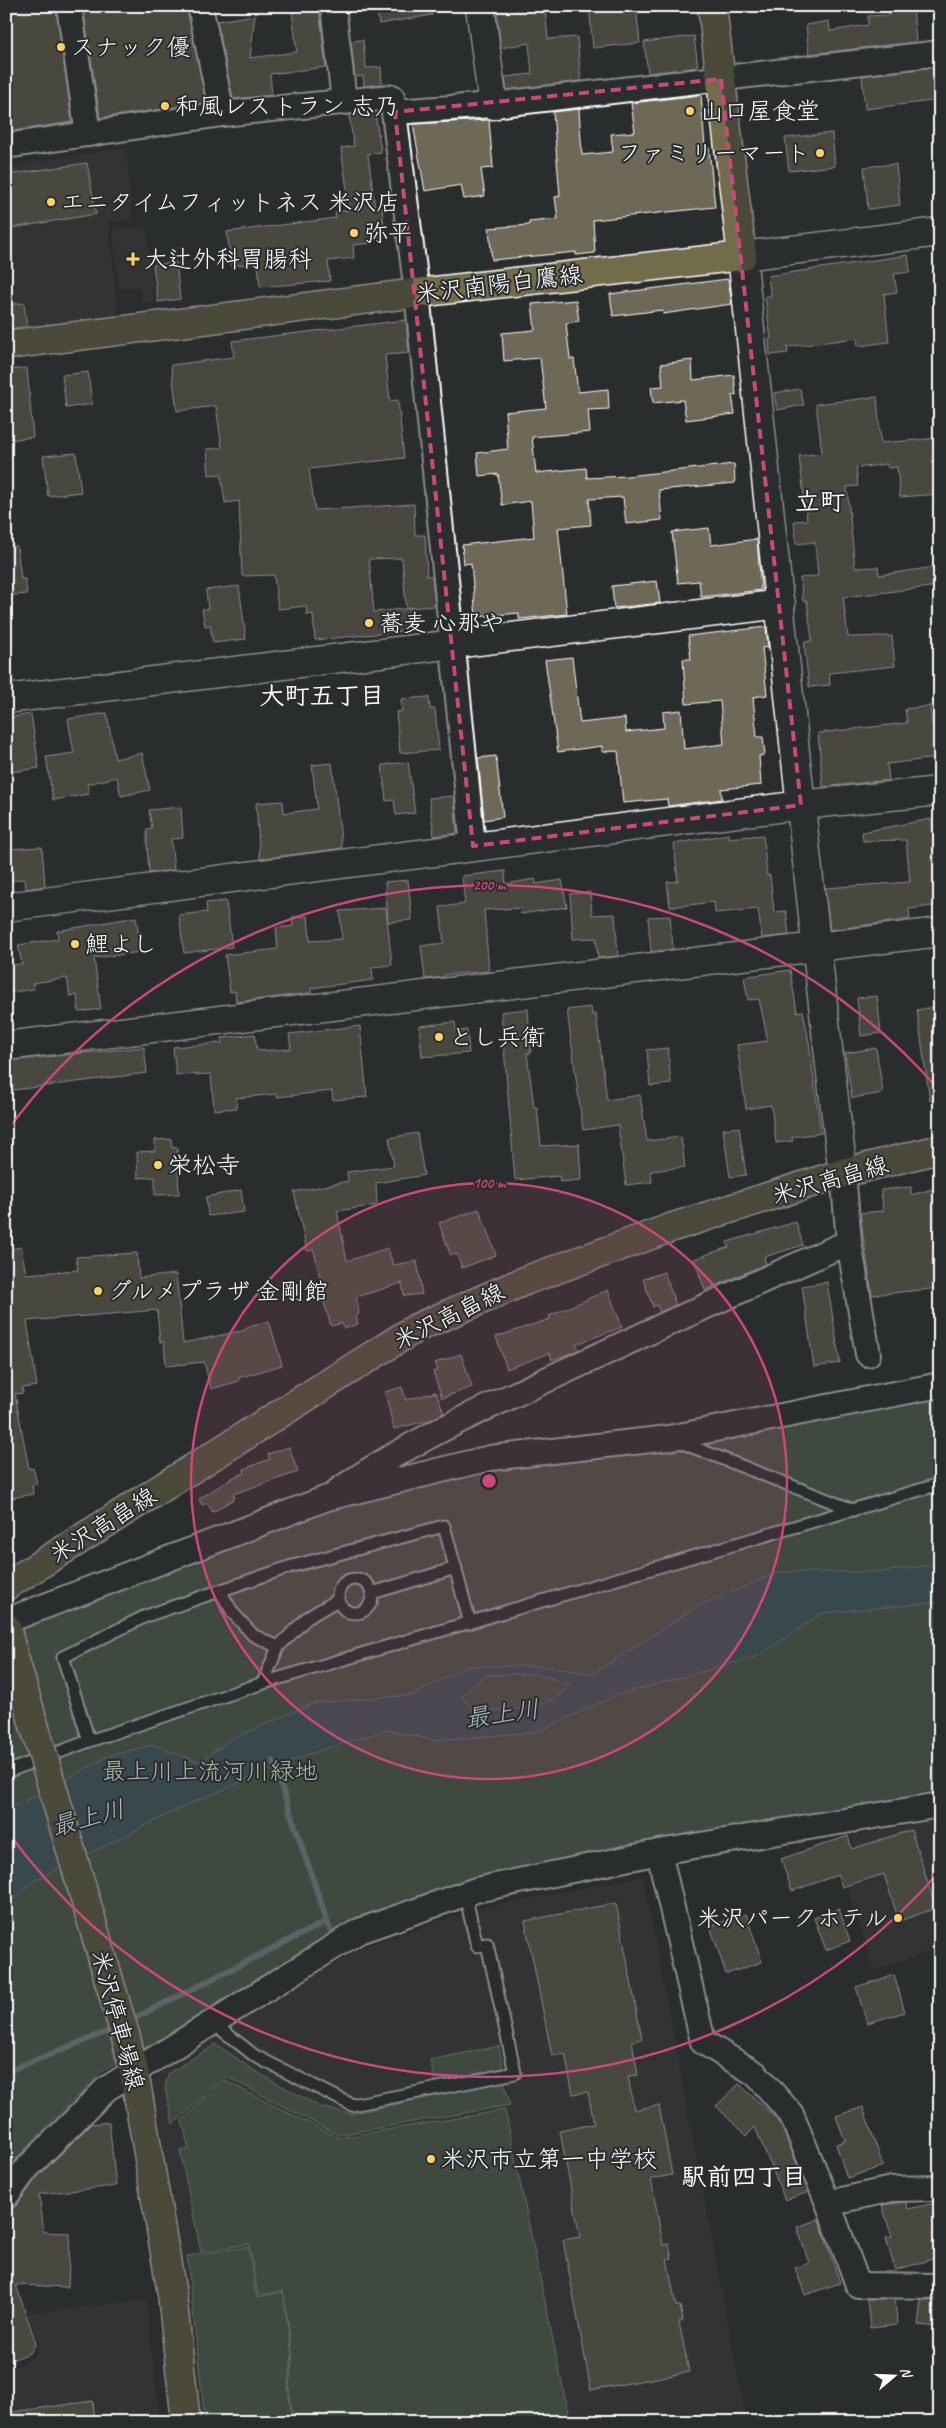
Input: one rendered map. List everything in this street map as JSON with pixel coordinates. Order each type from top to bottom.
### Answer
[{"type":"main road","points":[[712,6],[742,256]]},
{"type":"main road","name":"米沢南陽白鷹線","points":[[6,345],[742,256]]},
{"type":"main road","name":"米沢高畠線","points":[[6,1586],[416,1328],[536,1276],[673,1227],[843,1173],[940,1149]]},
{"type":"main road","name":"米沢停車場線","points":[[9,1639],[134,2071],[172,2294],[186,2422]]},
{"type":"street","points":[[69,6],[88,134]]},
{"type":"street","points":[[200,6],[222,114]]},
{"type":"street","points":[[333,6],[344,101]]},
{"type":"street","points":[[480,6],[493,105]]},
{"type":"street","points":[[395,112],[493,105],[940,53]]},
{"type":"street","points":[[6,146],[222,114],[392,97],[417,294],[473,846]]},
{"type":"street","points":[[868,1354],[848,1242],[843,1173],[815,946],[781,604],[742,256],[940,232]]},
{"type":"street","points":[[6,699],[452,646],[781,604]]},
{"type":"street","points":[[6,907],[801,805],[940,791]]},
{"type":"street","points":[[6,1046],[940,932]]},
{"type":"street","points":[[327,1498],[370,1468],[422,1438],[622,1344],[848,1242]]},
{"type":"street","points":[[6,1621],[327,1498],[490,1458],[669,1438],[940,1385]]},
{"type":"street","points":[[6,2196],[26,2168],[106,2089],[359,1931],[465,1894],[659,1852],[940,1805]]},
{"type":"street","points":[[659,1852],[703,2042],[756,2074],[791,2114],[828,2203],[858,2285],[940,2286]]},
{"type":"street","points":[[828,2203],[892,2189],[940,2188]]},
{"type":"lane","points":[[669,1438],[853,1510]]},
{"type":"lane","points":[[6,1772],[89,1741],[263,1683],[940,1484]]},
{"type":"lane","points":[[89,1741],[63,1657],[146,1616],[289,1568],[444,1526],[470,1623]]},
{"type":"lane","points":[[372,1593],[456,1568]]},
{"type":"lane","points":[[263,1683],[278,1648],[307,1618],[339,1599],[342,1587],[352,1580],[365,1582],[372,1593],[369,1606],[358,1613],[346,1610],[339,1599]]},
{"type":"lane","points":[[220,1591],[253,1635],[278,1648]]},
{"type":"lane","points":[[213,2023],[255,2056],[352,2105],[515,2073],[487,1944],[477,1946],[465,1894]]},
{"type":"highlighted area","points":[[721,79],[801,805],[473,846],[395,112]]},
{"type":"shaded area","points":[[126,148],[133,220],[109,222],[118,319],[29,328],[25,302],[6,305],[6,166]]},
{"type":"shaded area","name":"大辻外科胃腸科","points":[[146,226],[154,302],[142,303],[140,287],[119,289],[113,230]]},
{"type":"shaded area","name":"米沢パークホテル","points":[[940,1820],[940,1948],[874,1970],[847,1889],[867,1882],[852,1836]]},
{"type":"shaded area","name":"米沢市立第一中学校","points":[[643,1876],[746,2418],[729,2422],[201,2422],[179,2233],[151,2084],[165,2066],[365,1946],[480,1908]]},
{"type":"shaded area","points":[[146,2300],[160,2422],[6,2422],[6,2372],[35,2357],[40,2346],[28,2313]]},
{"type":"green space","name":"最上川上流河川緑地","points":[[940,1392],[940,1799],[352,1923],[167,2036],[100,2073],[25,2149],[6,2175],[6,1636],[36,1620],[328,1509],[491,1468]]},
{"type":"green space","points":[[216,2044],[253,2070],[320,2107],[350,2114],[504,2081],[510,2105],[338,2135],[227,2077],[173,2124],[165,2088],[169,2073]]},
{"type":"green space","points":[[499,2046],[503,2068],[435,2082],[430,2060]]},
{"type":"green space","points":[[225,2081],[339,2138],[505,2110],[570,2422],[293,2422],[289,2386],[293,2356],[283,2291],[258,2295],[249,2244],[201,2252],[180,2151],[189,2149],[182,2120]]},
{"type":"green space","points":[[248,2247],[257,2297],[283,2292],[292,2355],[288,2385],[292,2422],[205,2422],[187,2256]]},
{"type":"water","name":"最上川","points":[[940,1564],[940,1602],[822,1613],[758,1656],[614,1696],[537,1732],[434,1740],[386,1730],[309,1754],[189,1804],[33,1881],[6,1905],[6,1811],[109,1756],[153,1745],[198,1762],[232,1739],[315,1703],[413,1695],[467,1666],[545,1666],[593,1674],[698,1606],[779,1572],[880,1572]],"holes":[[[536,1674],[569,1684],[561,1693],[550,1700],[525,1708],[472,1709],[461,1697],[486,1675]]]},
{"type":"building","points":[[6,6],[56,6],[72,122],[6,132]]},
{"type":"building","points":[[83,6],[187,6],[206,103],[100,118]]},
{"type":"building","points":[[376,6],[431,6],[432,15],[379,24]]},
{"type":"building","points":[[496,6],[516,6],[517,11],[545,8],[548,39],[577,37],[581,81],[507,90],[505,77],[532,74],[529,43],[501,48]]},
{"type":"building","points":[[589,6],[636,6],[640,43],[593,48]]},
{"type":"building","points":[[319,8],[326,67],[270,74],[272,95],[233,99],[217,21],[255,15],[250,58],[297,52],[292,12]]},
{"type":"building","points":[[913,8],[916,42],[809,54],[806,25],[829,21],[830,31],[868,25],[868,16],[889,15],[889,9]]},
{"type":"building","points":[[694,36],[698,67],[648,73],[644,42]]},
{"type":"building","points":[[363,40],[366,68],[381,67],[382,84],[364,86],[363,76],[355,77],[351,41]]},
{"type":"building","points":[[935,67],[940,100],[865,109],[862,76]]},
{"type":"building","points":[[701,95],[705,148],[709,148],[715,207],[593,220],[595,253],[576,255],[576,252],[492,260],[489,228],[529,225],[529,222],[558,219],[555,197],[560,196],[553,112],[579,109],[582,155],[613,152],[611,134],[635,132],[631,103]]},
{"type":"building","points":[[375,112],[381,152],[368,154],[375,208],[382,207],[385,237],[371,238],[372,243],[353,245],[354,258],[328,261],[330,281],[260,287],[258,263],[231,266],[227,232],[336,218],[335,212],[350,210],[341,148],[354,146],[349,115]]},
{"type":"building","points":[[489,120],[493,168],[481,169],[485,196],[464,199],[461,185],[425,191],[413,124]]},
{"type":"building","points":[[832,133],[835,166],[789,171],[785,138]]},
{"type":"building","name":"エニタイムフィットネス 米沢店","points":[[87,163],[96,214],[12,228],[6,175]]},
{"type":"building","points":[[896,164],[900,205],[868,209],[864,167]]},
{"type":"building","points":[[908,255],[910,272],[894,274],[897,292],[884,294],[889,342],[858,346],[857,338],[787,347],[788,353],[770,355],[769,339],[771,339],[765,296],[771,296],[768,276]]},
{"type":"building","points":[[176,262],[180,299],[158,302],[153,265]]},
{"type":"building","points":[[728,279],[732,304],[663,314],[662,310],[613,316],[610,294]]},
{"type":"building","points":[[576,300],[579,321],[566,323],[570,359],[574,359],[578,392],[608,389],[609,409],[588,410],[590,432],[532,437],[536,473],[586,468],[587,478],[628,476],[734,464],[735,483],[659,490],[662,520],[626,524],[623,497],[589,499],[591,525],[558,528],[567,614],[519,619],[519,613],[476,617],[471,563],[464,564],[462,545],[534,537],[531,501],[502,505],[498,474],[479,476],[477,453],[508,449],[505,412],[546,408],[540,358],[504,361],[502,333],[535,330],[532,304]]},
{"type":"building","points":[[24,303],[27,327],[6,329],[6,305]]},
{"type":"building","points":[[406,320],[409,353],[385,355],[390,401],[398,400],[404,458],[309,469],[315,510],[414,504],[415,535],[425,535],[427,576],[432,576],[435,606],[406,608],[402,558],[369,559],[374,612],[413,608],[415,630],[315,640],[313,614],[307,615],[306,606],[278,609],[274,575],[242,576],[239,501],[225,503],[221,474],[209,475],[207,449],[222,448],[216,406],[177,411],[171,365],[234,357],[232,341]]},
{"type":"building","points":[[692,360],[693,380],[734,375],[736,395],[732,395],[735,414],[686,420],[683,400],[653,403],[651,387],[663,386],[661,364]]},
{"type":"building","points":[[27,368],[33,437],[9,440],[6,407],[11,407],[7,370]]},
{"type":"building","points":[[88,372],[92,404],[66,408],[62,375]]},
{"type":"building","points":[[800,389],[804,405],[777,410],[774,393]]},
{"type":"building","points":[[877,397],[881,443],[940,438],[940,494],[900,497],[897,467],[888,468],[887,464],[856,468],[858,486],[847,487],[855,568],[878,567],[879,575],[936,567],[939,586],[843,597],[848,637],[892,636],[895,666],[829,673],[830,685],[809,687],[804,642],[812,641],[807,601],[803,601],[800,578],[818,576],[815,542],[796,544],[794,521],[807,520],[799,456],[822,453],[816,404]]},
{"type":"building","points":[[76,453],[81,492],[48,496],[43,456]]},
{"type":"building","points":[[709,528],[711,545],[757,539],[761,590],[701,597],[699,581],[678,583],[672,532]]},
{"type":"building","points":[[6,546],[17,546],[21,579],[25,579],[27,594],[6,596]]},
{"type":"building","points":[[657,581],[660,603],[614,608],[612,586]]},
{"type":"building","points":[[239,586],[246,639],[213,643],[210,625],[205,626],[202,609],[208,609],[206,590]]},
{"type":"building","points":[[766,627],[768,647],[762,648],[767,695],[753,697],[757,737],[763,737],[765,755],[759,756],[761,785],[721,789],[722,799],[668,806],[667,799],[623,803],[618,751],[602,752],[602,746],[558,752],[545,660],[572,657],[580,723],[625,718],[626,732],[664,728],[663,712],[681,710],[684,749],[724,744],[720,701],[686,704],[683,659],[691,659],[688,636]]},
{"type":"building","points":[[429,697],[430,709],[435,709],[439,750],[400,753],[396,712],[402,711],[401,699]]},
{"type":"building","points":[[930,706],[936,758],[887,764],[889,780],[823,787],[818,733],[907,723],[905,709]]},
{"type":"building","points":[[107,713],[115,759],[142,753],[150,790],[121,796],[117,777],[87,784],[89,794],[53,800],[46,757],[74,753],[68,719]]},
{"type":"building","points":[[31,714],[39,768],[11,772],[6,742],[6,739],[9,739],[7,718]]},
{"type":"building","points":[[496,756],[503,817],[484,820],[478,758]]},
{"type":"building","points":[[408,762],[415,813],[396,815],[394,800],[386,801],[382,765]]},
{"type":"building","points":[[332,763],[342,848],[260,859],[256,803],[283,801],[284,813],[317,809],[312,765]]},
{"type":"building","points":[[454,796],[457,833],[434,836],[429,798]]},
{"type":"building","points":[[181,807],[183,838],[171,839],[174,870],[149,873],[147,829],[152,828],[149,810]]},
{"type":"building","points":[[931,819],[940,886],[940,905],[909,909],[910,919],[830,930],[825,888],[910,882],[906,840],[863,841],[862,832]]},
{"type":"building","points":[[729,834],[729,838],[763,835],[767,876],[770,875],[774,912],[786,911],[789,935],[762,938],[758,909],[715,913],[714,902],[670,907],[667,882],[678,881],[674,844]]},
{"type":"building","points":[[42,847],[45,886],[26,889],[25,879],[6,881],[6,849]]},
{"type":"building","points":[[505,871],[506,884],[535,879],[536,884],[562,880],[567,907],[521,914],[520,908],[484,910],[489,971],[444,975],[444,977],[425,979],[421,946],[444,943],[440,907],[465,904],[462,876]]},
{"type":"building","points":[[408,880],[412,920],[388,922],[385,882]]},
{"type":"building","points":[[590,892],[592,915],[615,914],[618,956],[598,958],[596,938],[573,939],[570,894]]},
{"type":"building","points":[[226,901],[232,947],[184,953],[179,915],[207,912],[206,903]]},
{"type":"building","points":[[386,908],[392,965],[372,967],[373,980],[311,988],[311,993],[236,1002],[235,991],[230,992],[225,955],[278,949],[276,928],[293,926],[292,917],[308,916],[310,941],[342,939],[340,911]]},
{"type":"building","points":[[670,916],[673,949],[651,952],[648,917]]},
{"type":"building","points":[[136,917],[141,952],[94,958],[101,1009],[79,1012],[77,995],[70,996],[67,978],[33,983],[34,989],[6,993],[6,965],[22,964],[18,945],[58,939],[57,931]]},
{"type":"building","points":[[790,970],[797,1012],[803,1011],[809,1042],[821,1133],[792,1137],[793,1141],[776,1143],[771,1105],[746,1109],[737,1045],[768,1041],[759,999],[748,1000],[744,977]]},
{"type":"building","points":[[877,996],[881,1033],[861,1036],[857,998]]},
{"type":"building","points":[[940,1006],[940,1100],[930,1101],[917,1010]]},
{"type":"building","points":[[591,1007],[592,1015],[596,1014],[607,1100],[640,1095],[647,1141],[681,1137],[685,1167],[651,1171],[652,1182],[626,1185],[618,1125],[583,1130],[567,1010]]},
{"type":"building","points":[[528,1009],[531,1053],[527,1053],[534,1107],[537,1107],[541,1146],[579,1144],[581,1180],[560,1182],[559,1176],[515,1180],[501,1012]]},
{"type":"building","points":[[455,1022],[456,1031],[467,1030],[469,1053],[422,1057],[419,1026]]},
{"type":"building","points":[[360,1026],[367,1097],[333,1100],[332,1091],[277,1097],[277,1094],[236,1098],[237,1108],[214,1110],[211,1074],[176,1075],[173,1047],[222,1043],[222,1038],[255,1034],[257,1051],[291,1049],[289,1034]]},
{"type":"building","points":[[144,1047],[147,1073],[6,1091],[6,1061]]},
{"type":"building","points":[[668,1048],[671,1084],[650,1086],[647,1050]]},
{"type":"building","points":[[876,1048],[883,1093],[852,1098],[845,1053]]},
{"type":"building","points":[[739,1127],[746,1175],[730,1177],[723,1129]]},
{"type":"building","points":[[417,1133],[424,1175],[376,1183],[377,1205],[337,1211],[347,1261],[388,1248],[393,1265],[417,1261],[422,1294],[404,1296],[402,1283],[356,1297],[359,1314],[356,1315],[358,1324],[344,1329],[342,1323],[331,1326],[321,1292],[323,1291],[314,1250],[307,1251],[294,1192],[348,1181],[347,1172],[394,1166],[389,1138]]},
{"type":"building","name":"栄松寺","points":[[171,1139],[172,1148],[177,1147],[179,1194],[155,1195],[155,1177],[138,1178],[137,1152],[155,1151],[155,1140]]},
{"type":"building","points":[[911,1187],[911,1195],[940,1187],[940,1288],[872,1295],[860,1213],[883,1211],[881,1190]]},
{"type":"building","points":[[241,1190],[244,1212],[208,1216],[206,1197]]},
{"type":"building","points":[[479,1209],[496,1255],[462,1268],[457,1254],[451,1256],[439,1223]]},
{"type":"building","points":[[796,1222],[803,1245],[764,1257],[766,1264],[705,1290],[694,1259],[729,1247],[727,1242]]},
{"type":"building","points":[[21,1247],[26,1274],[78,1270],[76,1257],[137,1253],[139,1278],[176,1274],[183,1343],[246,1330],[246,1328],[269,1321],[282,1365],[238,1378],[239,1381],[211,1389],[204,1362],[166,1366],[164,1342],[160,1342],[157,1310],[27,1321],[37,1386],[22,1388],[23,1393],[15,1394],[29,1469],[33,1468],[37,1484],[32,1485],[33,1494],[11,1498],[6,1472],[6,1250]]},
{"type":"building","points":[[664,1272],[676,1305],[660,1312],[657,1305],[653,1307],[643,1279]]},
{"type":"building","points":[[827,1282],[840,1363],[814,1367],[802,1286]]},
{"type":"building","points":[[608,1290],[622,1327],[576,1344],[579,1350],[552,1360],[550,1353],[507,1369],[496,1337],[550,1319],[549,1316]]},
{"type":"building","points":[[461,1354],[472,1387],[442,1398],[433,1372],[438,1370],[435,1363]]},
{"type":"building","points":[[402,1387],[406,1400],[436,1392],[444,1413],[430,1420],[394,1429],[385,1392]]},
{"type":"building","points":[[289,1447],[298,1472],[233,1494],[235,1498],[213,1512],[207,1503],[202,1505],[199,1499],[234,1477],[245,1473],[244,1469],[270,1459],[268,1454]]},
{"type":"building","points":[[911,1830],[936,1908],[899,1921],[884,1874],[842,1887],[838,1875],[792,1891],[781,1859],[848,1836],[852,1849]]},
{"type":"building","points":[[616,1903],[642,2039],[632,2041],[638,2075],[628,2076],[634,2110],[659,2105],[672,2175],[651,2179],[663,2245],[669,2244],[672,2258],[667,2259],[676,2306],[680,2306],[683,2321],[679,2322],[689,2372],[591,2390],[563,2240],[580,2237],[560,2131],[594,2124],[588,2092],[573,2094],[565,2054],[552,2056],[525,1921]]},
{"type":"building","points":[[839,1909],[850,1941],[826,1950],[814,1918]]},
{"type":"building","points":[[746,1914],[762,1962],[726,1974],[710,1926]]},
{"type":"building","points":[[894,1975],[905,2012],[867,2023],[856,1987]]},
{"type":"building","points":[[739,2084],[779,2121],[809,2192],[785,2200],[755,2127],[746,2136],[716,2106]]},
{"type":"building","points":[[863,2107],[883,2166],[847,2178],[836,2144],[845,2141],[836,2116]]},
{"type":"building","points":[[109,2122],[116,2186],[39,2194],[44,2232],[70,2233],[68,2287],[16,2285],[36,2343],[30,2353],[6,2362],[6,2209],[17,2205],[37,2177],[91,2124]]},
{"type":"building","points":[[906,2202],[908,2209],[940,2202],[940,2257],[895,2270],[886,2238],[892,2237],[882,2205]]},
{"type":"building","points":[[819,2219],[840,2283],[805,2295],[795,2268],[809,2263],[797,2227]]},
{"type":"building","points":[[867,2299],[895,2299],[897,2325],[870,2328]]},
{"type":"building","points":[[921,2300],[940,2300],[940,2327],[918,2325]]},
{"type":"building","points":[[93,2401],[95,2422],[14,2422],[13,2412]]},
{"type":"waterway","points":[[273,1761],[330,1930]]},
{"type":"waterway","points":[[127,2022],[327,1921]]},
{"type":"waterway","points":[[6,2072],[116,2028]]},
{"type":"place","name":"スナック優","points":[[61,47]]},
{"type":"place","name":"和風レストラン 志乃","points":[[165,106]]},
{"type":"place","name":"山口屋食堂","points":[[690,111]]},
{"type":"place","name":"ファミリーマート","points":[[820,153]]},
{"type":"place","name":"エニタイムフィットネス 米沢店","points":[[51,202]]},
{"type":"place","name":"弥平","points":[[354,233]]},
{"type":"place","name":"大辻外科胃腸科","points":[[133,259]]},
{"type":"place","name":"蕎麦 心那や","points":[[369,623]]},
{"type":"place","name":"鯉よし","points":[[75,944]]},
{"type":"place","name":"とし兵衛","points":[[439,1037]]},
{"type":"place","name":"栄松寺","points":[[158,1165]]},
{"type":"place","name":"グルメプラザ 金剛館","points":[[98,1291]]},
{"type":"place","name":"米沢パークホテル","points":[[898,1918]]},
{"type":"place","name":"米沢市立第一中学校","points":[[431,2159]]},
{"type":"district","name":"立町","points":[[820,502]]},
{"type":"district","name":"大町五丁目","points":[[322,696]]},
{"type":"district","name":"駅前四丁目","points":[[744,2177]]}]
